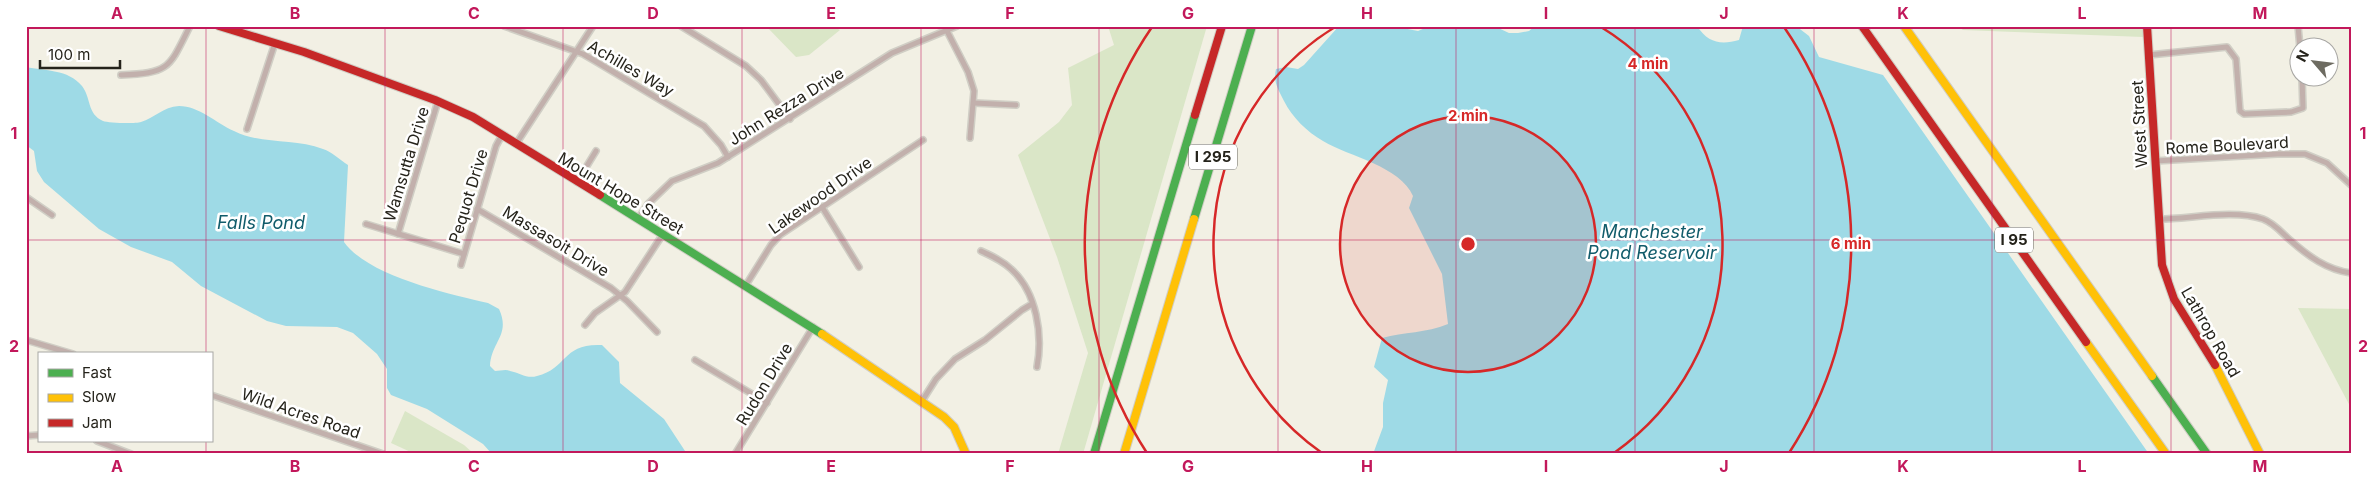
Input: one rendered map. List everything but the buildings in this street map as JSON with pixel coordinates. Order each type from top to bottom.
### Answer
[{"type":"main road","name":"Mount Hope Street","points":[[219,26],[304,52],[458,109],[746,284],[922,401],[954,427],[966,454]]},
{"type":"main road","name":"I 295","points":[[1094,454],[1222,26]]},
{"type":"main road","name":"I 295","points":[[1124,454],[1252,26]]},
{"type":"main road","name":"I 95","points":[[1862,26],[2166,454]]},
{"type":"main road","name":"I 95","points":[[1904,26],[2207,454]]},
{"type":"main road","name":"West Street","points":[[2147,26],[2159,219]]},
{"type":"main road","name":"Lathrop Road","points":[[2159,219],[2162,265],[2168,285],[2210,354],[2260,454]]},
{"type":"street","points":[[122,76],[156,72],[165,68],[172,62],[190,26]]},
{"type":"street","name":"Achilles Way","points":[[504,26],[575,51],[704,126],[716,139],[728,157]]},
{"type":"street","points":[[516,144],[593,26]]},
{"type":"street","points":[[681,26],[746,66],[762,81],[790,119]]},
{"type":"street","name":"John Rezza Drive","points":[[638,219],[648,204],[672,181],[728,157],[892,53],[957,26]]},
{"type":"street","points":[[947,31],[971,80],[974,103],[970,138]]},
{"type":"street","points":[[246,129],[275,43]]},
{"type":"street","points":[[2149,55],[2227,47],[2236,59],[2240,111],[2244,114],[2291,112],[2303,108],[2302,88]]},
{"type":"street","name":"Wamsutta Drive","points":[[398,234],[438,101]]},
{"type":"street","points":[[974,103],[1016,105]]},
{"type":"street","name":"Pequot Drive","points":[[461,265],[496,146],[502,135]]},
{"type":"street","name":"Lakewood Drive","points":[[746,284],[771,244],[780,235],[923,140]]},
{"type":"street","points":[[577,182],[596,151]]},
{"type":"street","name":"Rome Boulevard","points":[[2155,161],[2305,154],[2327,163],[2351,184]]},
{"type":"street","points":[[26,196],[52,215]]},
{"type":"street","points":[[822,207],[859,267]]},
{"type":"street","name":"Massasoit Drive","points":[[477,209],[621,295],[657,332]]},
{"type":"street","points":[[2159,219],[2231,215],[2264,220],[2273,225],[2311,258],[2325,265],[2351,273]]},
{"type":"street","points":[[366,224],[464,254]]},
{"type":"street","points":[[585,325],[595,313],[621,295],[636,278],[663,234]]},
{"type":"street","points":[[981,251],[1002,262],[1016,274],[1028,293],[1040,332],[1041,347],[1037,367]]},
{"type":"street","points":[[922,401],[936,380],[955,358],[985,340],[1032,304]]},
{"type":"street","name":"Rudon Drive","points":[[735,454],[813,327]]},
{"type":"street","points":[[26,340],[66,352]]},
{"type":"street","points":[[695,360],[766,403]]},
{"type":"street","name":"Wild Acres Road","points":[[212,395],[383,454]]},
{"type":"street","points":[[100,442],[131,454]]},
{"type":"green space","points":[[766,26],[832,26],[840,30],[809,55],[796,57]]},
{"type":"green space","points":[[1108,26],[1207,26],[1083,454],[1058,454],[1088,353],[1057,257],[1018,155],[1059,122],[1072,105],[1068,68],[1114,45]]},
{"type":"green space","points":[[1957,26],[2143,26],[2143,37],[1963,30]]},
{"type":"green space","points":[[2298,308],[2351,309],[2351,408]]},
{"type":"green space","points":[[405,411],[464,445],[474,454],[415,454],[391,443]]},
{"type":"water","name":"Manchester Pond Reservoir","points":[[1339,26],[1392,26],[1418,31],[1430,26],[1494,26],[1509,33],[1518,33],[1529,31],[1535,26],[1697,26],[1710,39],[1726,42],[1739,40],[1743,26],[1796,26],[1809,36],[1819,57],[1883,75],[2149,454],[1373,454],[1383,427],[1383,403],[1388,380],[1374,367],[1382,338],[1432,329],[1448,324],[1442,274],[1409,208],[1413,196],[1407,186],[1386,170],[1334,147],[1311,133],[1291,113],[1277,85],[1275,78],[1276,69],[1286,67],[1298,69],[1304,65]]},
{"type":"water","name":"Falls Pond","points":[[26,67],[56,72],[76,80],[85,90],[94,114],[103,121],[138,123],[163,110],[179,106],[194,109],[227,128],[245,135],[312,146],[330,152],[348,165],[344,242],[355,254],[371,265],[410,282],[488,303],[499,309],[503,326],[491,358],[490,366],[495,371],[507,370],[533,377],[555,368],[579,348],[589,345],[602,345],[619,362],[620,383],[664,419],[687,454],[492,454],[483,444],[427,409],[391,395],[387,388],[387,369],[377,354],[353,333],[337,327],[286,326],[267,321],[201,286],[172,262],[131,247],[99,229],[44,182],[37,171],[34,151],[26,145]]},
{"type":"traffic: fast","points":[[1194,219],[1252,26]]},
{"type":"traffic: fast","points":[[1094,454],[1195,115]]},
{"type":"traffic: fast","points":[[600,195],[822,334]]},
{"type":"traffic: fast","points":[[2152,376],[2207,454]]},
{"type":"traffic: slow","points":[[1904,26],[2152,376]]},
{"type":"traffic: slow","points":[[1124,454],[1194,219]]},
{"type":"traffic: slow","points":[[822,334],[944,417],[954,427],[966,454]]},
{"type":"traffic: slow","points":[[2086,342],[2166,454]]},
{"type":"traffic: slow","points":[[2215,365],[2260,454]]},
{"type":"traffic: jam","points":[[219,26],[304,52],[435,100],[473,117],[600,195]]},
{"type":"traffic: jam","points":[[1195,115],[1222,26]]},
{"type":"traffic: jam","points":[[1862,26],[2086,342]]},
{"type":"traffic: jam","points":[[2147,26],[2162,265],[2174,299],[2215,365]]}]
